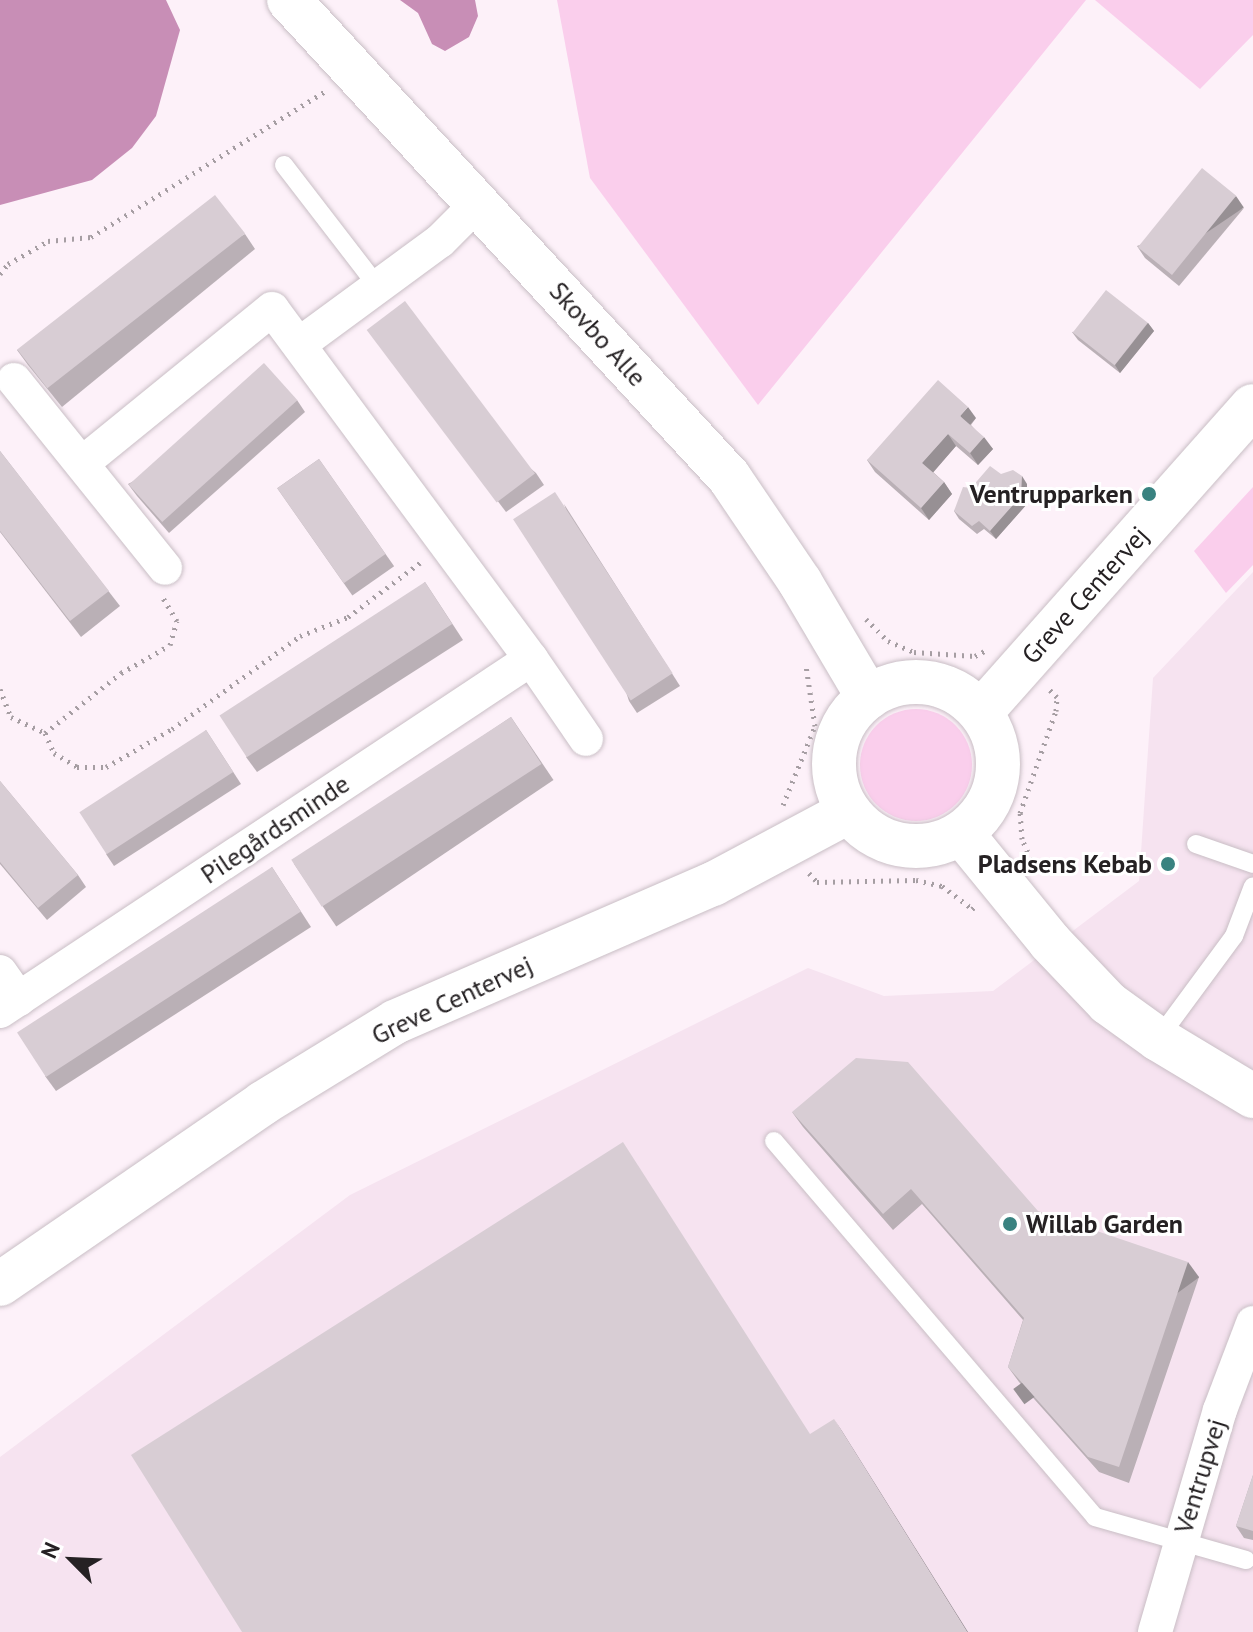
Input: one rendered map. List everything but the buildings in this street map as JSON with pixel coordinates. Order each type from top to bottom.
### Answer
[{"type":"street","name":"Skovbo Alle","points":[[289,0],[729,477],[800,582],[868,697]]},
{"type":"street","points":[[301,343],[440,241],[478,203]]},
{"type":"street","points":[[84,462],[272,309],[301,343],[447,542],[586,739]]},
{"type":"street","points":[[14,380],[84,462],[165,568]]},
{"type":"street","name":"Greve Centervej","points":[[981,712],[1253,406]]},
{"type":"street","name":"Pilegårdsminde","points":[[6,994],[531,659]]},
{"type":"street","points":[[915,681],[963,695],[981,712],[994,736],[997,777],[982,815],[962,834],[932,846],[900,846],[871,834],[848,812],[837,789],[837,738],[868,697],[915,681]]},
{"type":"street","name":"Greve Centervej","points":[[0,1284],[263,1103],[395,1022],[713,884],[848,812]]},
{"type":"street","points":[[962,834],[1050,942],[1108,1003],[1158,1039],[1253,1096]]},
{"type":"street","name":"Ventrupvej","points":[[1155,1632],[1178,1543],[1253,1323]]},
{"type":"lane","points":[[284,165],[378,287]]},
{"type":"lane","points":[[1196,844],[1253,864]]},
{"type":"lane","points":[[1158,1039],[1234,936],[1253,886]]},
{"type":"lane","points":[[774,1141],[1095,1517],[1246,1560]]},
{"type":"path","points":[[319,77],[340,99]]},
{"type":"path","points":[[0,274],[8,264],[48,241],[91,237],[330,88]]},
{"type":"path","points":[[0,689],[11,717],[45,733],[54,753],[77,767],[106,767],[172,729],[300,636],[348,617],[447,542]]},
{"type":"path","points":[[45,733],[121,673],[170,645],[177,621],[159,592],[165,568]]},
{"type":"path","points":[[804,662],[815,699],[815,726],[777,815],[817,882],[916,880],[942,886],[972,909]]},
{"type":"shaded area","points":[[0,0],[166,0],[180,30],[156,116],[132,148],[92,180],[0,205]]},
{"type":"shaded area","points":[[400,0],[475,0],[478,16],[469,37],[445,51],[432,44],[418,13]]},
{"type":"shaded area","points":[[557,0],[1086,0],[758,405],[590,178]]},
{"type":"shaded area","points":[[1095,0],[1253,0],[1253,35],[1200,89]]},
{"type":"shaded area","points":[[1253,487],[1253,565],[1226,593],[1194,551]]},
{"type":"shaded area","points":[[1253,572],[1253,1632],[0,1632],[0,1457],[350,1195],[808,968],[884,996],[993,991],[1139,881],[1153,678]]},
{"type":"shaded area","points":[[916,709],[938,713],[956,725],[968,743],[972,765],[968,787],[956,805],[938,817],[916,821],[894,817],[876,805],[864,787],[860,765],[864,743],[876,725],[894,713]]},
{"type":"place","name":"Ventrupparken","points":[[1149,494]]},
{"type":"place","name":"Pladsens Kebab","points":[[1168,864]]},
{"type":"place","name":"Willab Garden","points":[[1010,1224]]}]
